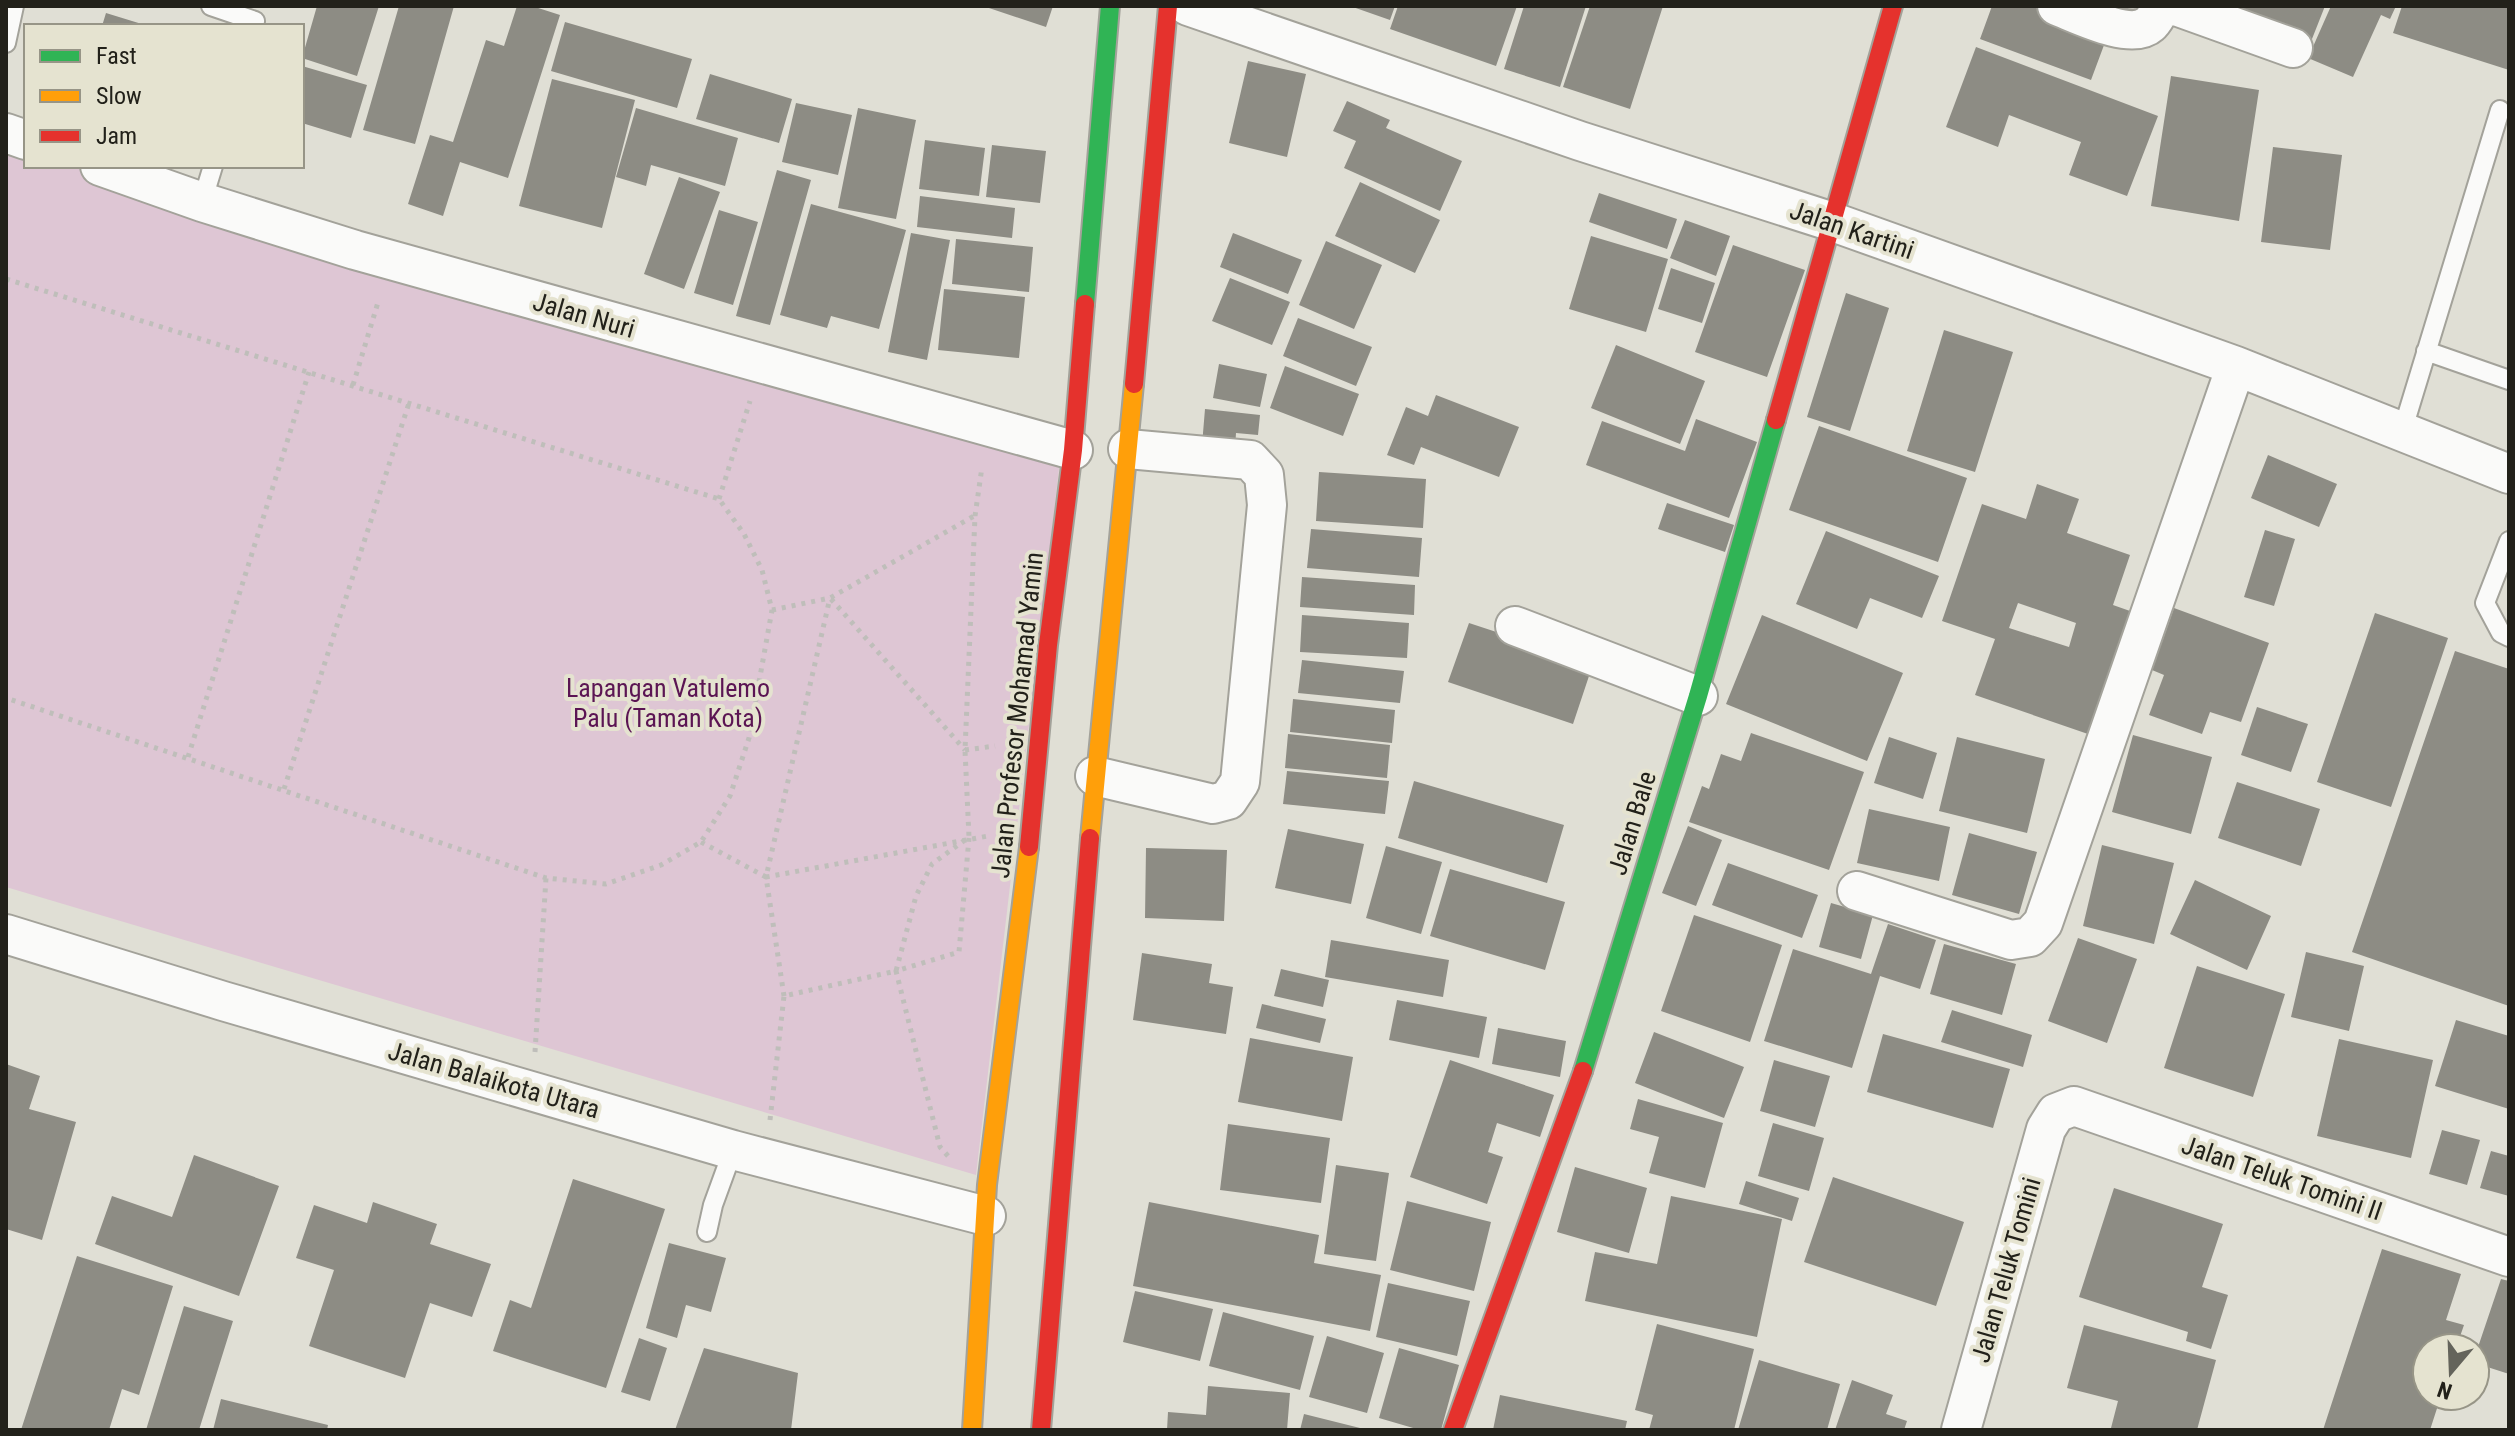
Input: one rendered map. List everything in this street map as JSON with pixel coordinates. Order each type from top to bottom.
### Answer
[{"type":"main road","name":"Jalan Profesor Mohamad Yamin","points":[[972,1430],[986,1207],[1031,832],[1052,693],[1110,6]]},
{"type":"main road","points":[[1041,1430],[1095,776],[1098,698],[1128,449],[1168,6]]},
{"type":"main road","name":"Jalan Bale","points":[[1453,1430],[1577,1089],[1698,696],[1893,6]]},
{"type":"street","name":"Jalan Kartini","points":[[1188,6],[1580,141],[1833,222],[2236,366],[2509,474]]},
{"type":"street","points":[[2057,6],[2116,28],[2134,31],[2150,25],[2161,8],[2176,6],[2293,48]]},
{"type":"street","name":"Jalan Nuri","points":[[106,168],[355,250],[1073,450]]},
{"type":"street","points":[[1857,891],[2011,940],[2030,937],[2043,923],[2236,366]]},
{"type":"street","points":[[1095,776],[1213,804],[1228,800],[1240,782],[1267,505],[1264,475],[1250,460],[1128,449]]},
{"type":"street","points":[[1515,626],[1698,696]]},
{"type":"street","name":"Jalan Balaikota Utara","points":[[6,934],[750,1154],[986,1207]]},
{"type":"street","name":"Jalan Teluk Tomini II","points":[[2056,1113],[2074,1106],[2509,1257]]},
{"type":"street","name":"Jalan Teluk Tomini","points":[[1961,1430],[2046,1129],[2056,1113]]},
{"type":"lane","points":[[6,43],[14,6]]},
{"type":"lane","points":[[211,6],[255,21],[254,24]]},
{"type":"lane","points":[[2402,432],[2500,110]]},
{"type":"lane","points":[[202,202],[212,168]]},
{"type":"lane","points":[[2426,351],[2509,380]]},
{"type":"lane","points":[[2509,541],[2485,603],[2501,633],[2509,637]]},
{"type":"lane","points":[[707,1232],[713,1205],[750,1154]]},
{"type":"path","points":[[6,279],[719,499],[744,534],[762,570],[772,610],[749,738],[730,796],[701,842],[661,865],[606,884],[546,878],[6,698]]},
{"type":"path","points":[[353,385],[371,325]]},
{"type":"path","points":[[719,499],[762,364]]},
{"type":"path","points":[[188,757],[309,372]]},
{"type":"path","points":[[284,789],[409,403]]},
{"type":"path","points":[[784,996],[896,971],[959,952],[969,837],[965,750],[975,516],[988,427]]},
{"type":"path","points":[[772,610],[830,598],[975,516]]},
{"type":"path","points":[[830,598],[965,750]]},
{"type":"path","points":[[750,1154],[784,996],[766,877],[830,598]]},
{"type":"path","points":[[701,842],[766,877],[969,837],[1031,832]]},
{"type":"path","points":[[969,837],[932,864],[916,896],[896,971],[940,1147],[986,1207]]},
{"type":"path","points":[[532,1091],[546,878]]},
{"type":"green space","name":"Lapangan Vatulemo Palu (Taman Kota)","points":[[6,121],[24,126],[24,168],[151,168],[359,235],[1063,435],[976,1175],[6,887]]},
{"type":"building","points":[[317,6],[379,6],[357,76],[304,59]]},
{"type":"building","points":[[399,6],[454,6],[415,144],[363,130]]},
{"type":"building","points":[[517,6],[532,6],[560,15],[508,178],[460,162],[443,216],[408,204],[430,135],[453,142],[486,40],[504,46]]},
{"type":"building","points":[[983,6],[1053,6],[1046,27]]},
{"type":"building","points":[[1350,6],[1395,6],[1390,20]]},
{"type":"building","points":[[1398,6],[1517,6],[1496,66],[1390,29]]},
{"type":"building","points":[[1524,6],[1586,6],[1560,87],[1504,69]]},
{"type":"building","points":[[1590,6],[1663,6],[1630,109],[1563,87]]},
{"type":"building","points":[[1992,6],[2048,6],[2110,29],[2091,80],[1980,39]]},
{"type":"building","points":[[2224,6],[2325,6],[2310,44]]},
{"type":"building","points":[[2331,6],[2396,6],[2390,19],[2381,15],[2353,77],[2308,58]]},
{"type":"building","points":[[2402,6],[2509,6],[2509,70],[2393,33]]},
{"type":"building","points":[[106,13],[142,24],[103,24]]},
{"type":"building","points":[[565,22],[692,59],[677,108],[551,71]]},
{"type":"building","points":[[1976,47],[2158,116],[2127,196],[2069,175],[2081,142],[2009,115],[1998,147],[1946,127]]},
{"type":"building","points":[[1248,61],[1306,74],[1287,157],[1229,143]]},
{"type":"building","points":[[304,67],[367,85],[351,138],[304,124]]},
{"type":"building","points":[[710,74],[792,99],[779,143],[696,119]]},
{"type":"building","points":[[2171,76],[2259,90],[2239,221],[2151,206]]},
{"type":"building","points":[[552,79],[635,100],[602,228],[519,206]]},
{"type":"building","points":[[1347,101],[1390,120],[1386,128],[1462,161],[1440,211],[1344,168],[1356,141],[1333,131]]},
{"type":"building","points":[[796,103],[852,115],[838,175],[782,162]]},
{"type":"building","points":[[636,108],[738,138],[725,186],[651,165],[646,186],[616,177]]},
{"type":"building","points":[[858,108],[916,120],[896,219],[838,208]]},
{"type":"building","points":[[925,140],[985,148],[979,196],[919,189]]},
{"type":"building","points":[[992,145],[1046,151],[1040,203],[986,197]]},
{"type":"building","points":[[2273,147],[2342,155],[2330,250],[2261,242]]},
{"type":"building","points":[[777,170],[811,180],[770,325],[736,316]]},
{"type":"building","points":[[679,177],[720,192],[684,289],[644,274]]},
{"type":"building","points":[[1360,182],[1440,220],[1415,273],[1335,236]]},
{"type":"building","points":[[1599,193],[1677,219],[1667,249],[1589,222]]},
{"type":"building","points":[[920,196],[1015,208],[1012,238],[917,227]]},
{"type":"building","points":[[811,204],[906,230],[879,329],[831,316],[827,328],[780,315]]},
{"type":"building","points":[[719,210],[758,222],[733,305],[694,293]]},
{"type":"building","points":[[1685,220],[1730,236],[1716,276],[1670,258]]},
{"type":"building","points":[[911,233],[950,240],[927,360],[888,352]]},
{"type":"building","points":[[1233,233],[1302,260],[1288,294],[1220,267]]},
{"type":"building","points":[[1591,236],[1668,259],[1646,332],[1569,309]]},
{"type":"building","points":[[956,239],[1033,247],[1029,292],[952,284]]},
{"type":"building","points":[[1326,241],[1382,265],[1354,329],[1299,305]]},
{"type":"building","points":[[1733,245],[1805,270],[1767,377],[1695,352]]},
{"type":"building","points":[[1671,268],[1715,283],[1702,323],[1658,309]]},
{"type":"building","points":[[1230,278],[1290,302],[1272,345],[1212,321]]},
{"type":"building","points":[[944,289],[1025,297],[1019,358],[938,350]]},
{"type":"building","points":[[1846,293],[1889,308],[1850,431],[1807,417]]},
{"type":"building","points":[[1298,318],[1372,347],[1356,386],[1283,356]]},
{"type":"building","points":[[1944,330],[2013,352],[1975,472],[1907,451]]},
{"type":"building","points":[[1616,345],[1705,381],[1680,444],[1591,408]]},
{"type":"building","points":[[1219,364],[1267,374],[1260,407],[1213,398]]},
{"type":"building","points":[[1285,366],[1359,394],[1343,436],[1270,408]]},
{"type":"building","points":[[1436,395],[1519,427],[1499,477],[1421,447],[1414,465],[1387,455],[1406,407],[1428,416]]},
{"type":"building","points":[[1205,409],[1260,415],[1258,435],[1236,433],[1235,448],[1202,445]]},
{"type":"building","points":[[1696,419],[1757,442],[1729,518],[1586,465],[1602,421],[1685,451]]},
{"type":"building","points":[[1819,426],[1967,478],[1938,562],[1789,510]]},
{"type":"building","points":[[2268,455],[2337,484],[2319,527],[2251,498]]},
{"type":"building","points":[[1319,472],[1426,479],[1423,528],[1316,521]]},
{"type":"building","points":[[2037,484],[2079,499],[2067,533],[2130,555],[2113,605],[2130,611],[2088,734],[1975,695],[1995,639],[1942,621],[1982,504],[2026,519]],"holes":[[[2018,603],[2076,623],[2069,647],[2009,628]]]},
{"type":"building","points":[[1667,503],[1734,525],[1725,552],[1658,529]]},
{"type":"building","points":[[1311,529],[1422,538],[1419,577],[1307,568]]},
{"type":"building","points":[[2265,530],[2295,539],[2274,606],[2244,597]]},
{"type":"building","points":[[1826,531],[1939,576],[1922,618],[1870,598],[1857,629],[1796,604]]},
{"type":"building","points":[[1302,577],[1415,585],[1414,615],[1300,607]]},
{"type":"building","points":[[2174,608],[2269,643],[2241,722],[2210,712],[2202,734],[2149,715],[2164,675],[2152,670]]},
{"type":"building","points":[[2375,613],[2448,638],[2391,807],[2317,782]]},
{"type":"building","points":[[1302,615],[1409,623],[1407,658],[1300,652]]},
{"type":"building","points":[[1762,615],[1903,673],[1867,761],[1726,704]]},
{"type":"building","points":[[1469,623],[1593,664],[1573,724],[1448,682]]},
{"type":"building","points":[[2455,651],[2509,669],[2509,1006],[2352,952]]},
{"type":"building","points":[[1302,660],[1404,671],[1400,703],[1298,693]]},
{"type":"building","points":[[1293,699],[1395,710],[1392,743],[1290,732]]},
{"type":"building","points":[[2257,707],[2308,724],[2291,772],[2241,755]]},
{"type":"building","points":[[1751,733],[1864,772],[1829,870],[1689,822],[1702,786],[1709,789],[1721,754],[1741,761]]},
{"type":"building","points":[[1288,734],[1390,745],[1387,778],[1285,768]]},
{"type":"building","points":[[2133,735],[2212,757],[2191,834],[2112,812]]},
{"type":"building","points":[[1889,737],[1937,753],[1923,799],[1874,783]]},
{"type":"building","points":[[1957,737],[2045,759],[2027,833],[1939,811]]},
{"type":"building","points":[[1287,771],[1389,781],[1385,814],[1283,804]]},
{"type":"building","points":[[1414,781],[1564,825],[1547,883],[1398,838]]},
{"type":"building","points":[[2237,782],[2320,809],[2301,866],[2218,838]]},
{"type":"building","points":[[1869,809],[1950,827],[1939,881],[1857,863]]},
{"type":"building","points":[[1688,826],[1722,840],[1696,906],[1662,893]]},
{"type":"building","points":[[1288,829],[1364,844],[1351,904],[1275,888]]},
{"type":"building","points":[[1969,833],[2037,852],[2019,914],[1952,895]]},
{"type":"building","points":[[2102,845],[2174,863],[2154,944],[2083,926]]},
{"type":"building","points":[[1386,846],[1442,862],[1421,934],[1366,918]]},
{"type":"building","points":[[1146,848],[1227,850],[1224,921],[1145,918]]},
{"type":"building","points":[[1728,863],[1818,895],[1802,938],[1712,905]]},
{"type":"building","points":[[1450,869],[1565,902],[1545,970],[1430,936]]},
{"type":"building","points":[[2195,880],[2271,916],[2247,970],[2170,934]]},
{"type":"building","points":[[1831,903],[1873,915],[1861,959],[1819,947]]},
{"type":"building","points":[[1694,915],[1782,945],[1750,1042],[1661,1011]]},
{"type":"building","points":[[1888,924],[1936,940],[1920,989],[1880,976],[1852,1068],[1764,1041],[1793,949],[1871,974]]},
{"type":"building","points":[[2078,938],[2137,959],[2107,1043],[2048,1021]]},
{"type":"building","points":[[1331,940],[1449,960],[1443,997],[1325,977]]},
{"type":"building","points":[[1944,944],[2016,964],[2002,1015],[1930,994]]},
{"type":"building","points":[[2306,952],[2364,966],[2349,1031],[2291,1017]]},
{"type":"building","points":[[1142,953],[1212,964],[1209,983],[1233,987],[1226,1034],[1133,1020]]},
{"type":"building","points":[[2197,966],[2285,994],[2253,1097],[2164,1068]]},
{"type":"building","points":[[1281,969],[1329,980],[1323,1007],[1274,996]]},
{"type":"building","points":[[1397,1000],[1487,1017],[1479,1058],[1389,1040]]},
{"type":"building","points":[[1262,1004],[1326,1019],[1320,1043],[1256,1028]]},
{"type":"building","points":[[1952,1010],[2032,1035],[2023,1067],[1941,1042]]},
{"type":"building","points":[[2456,1020],[2509,1036],[2509,1109],[2435,1086]]},
{"type":"building","points":[[1498,1028],[1566,1041],[1560,1077],[1492,1064]]},
{"type":"building","points":[[1654,1032],[1744,1067],[1724,1118],[1635,1083]]},
{"type":"building","points":[[1883,1034],[2010,1069],[1993,1128],[1867,1092]]},
{"type":"building","points":[[1250,1038],[1353,1057],[1342,1121],[1238,1102]]},
{"type":"building","points":[[2339,1039],[2433,1060],[2411,1158],[2317,1136]]},
{"type":"building","points":[[1450,1060],[1554,1095],[1540,1137],[1497,1123],[1488,1152],[1503,1157],[1487,1204],[1410,1177]]},
{"type":"building","points":[[1774,1060],[1830,1076],[1815,1127],[1760,1111]]},
{"type":"building","points":[[6,1064],[40,1076],[29,1109],[76,1122],[42,1240],[6,1229]]},
{"type":"building","points":[[1638,1099],[1723,1123],[1705,1188],[1649,1173],[1659,1137],[1630,1129]]},
{"type":"building","points":[[1773,1123],[1824,1138],[1809,1191],[1758,1176]]},
{"type":"building","points":[[1228,1124],[1330,1138],[1321,1203],[1220,1190]]},
{"type":"building","points":[[2442,1130],[2480,1140],[2467,1185],[2429,1174]]},
{"type":"building","points":[[2491,1151],[2509,1156],[2509,1196],[2480,1188]]},
{"type":"building","points":[[194,1155],[279,1186],[239,1296],[95,1244],[112,1196],[172,1217]]},
{"type":"building","points":[[1336,1165],[1389,1173],[1376,1261],[1324,1254]]},
{"type":"building","points":[[1575,1167],[1647,1188],[1629,1253],[1557,1232]]},
{"type":"building","points":[[1833,1177],[1964,1222],[1936,1306],[1804,1262]]},
{"type":"building","points":[[573,1179],[665,1209],[606,1388],[493,1351],[510,1300],[531,1308]]},
{"type":"building","points":[[1746,1181],[1799,1198],[1792,1221],[1739,1204]]},
{"type":"building","points":[[2114,1188],[2223,1224],[2202,1287],[2228,1295],[2211,1349],[2186,1341],[2188,1332],[2079,1297]]},
{"type":"building","points":[[1671,1196],[1782,1219],[1757,1337],[1585,1301],[1595,1252],[1657,1264]]},
{"type":"building","points":[[1407,1201],[1491,1222],[1474,1291],[1390,1270]]},
{"type":"building","points":[[373,1202],[437,1224],[430,1244],[491,1264],[472,1317],[430,1303],[405,1378],[309,1346],[334,1270],[296,1258],[314,1205],[367,1223]]},
{"type":"building","points":[[1149,1202],[1319,1235],[1314,1263],[1381,1275],[1370,1331],[1133,1286]]},
{"type":"building","points":[[669,1243],[726,1258],[711,1312],[686,1305],[677,1338],[646,1328]]},
{"type":"building","points":[[2382,1249],[2461,1274],[2446,1320],[2464,1325],[2462,1332],[2411,1332],[2411,1412],[2436,1412],[2430,1430],[2323,1430]]},
{"type":"building","points":[[77,1256],[173,1286],[139,1395],[122,1389],[109,1430],[21,1430]]},
{"type":"building","points":[[2501,1279],[2509,1281],[2509,1374],[2491,1368],[2491,1332],[2483,1332]]},
{"type":"building","points":[[1388,1283],[1470,1301],[1457,1356],[1376,1337]]},
{"type":"building","points":[[1135,1291],[1213,1309],[1200,1361],[1123,1342]]},
{"type":"building","points":[[184,1306],[233,1321],[199,1430],[146,1430]]},
{"type":"building","points":[[1223,1312],[1314,1336],[1300,1390],[1209,1366]]},
{"type":"building","points":[[1657,1324],[1754,1349],[1734,1430],[1649,1430],[1653,1415],[1635,1410]]},
{"type":"building","points":[[2084,1325],[2216,1360],[2197,1430],[2111,1428],[2118,1401],[2067,1388]]},
{"type":"building","points":[[1327,1336],[1384,1353],[1367,1413],[1309,1397]]},
{"type":"building","points":[[639,1338],[667,1348],[650,1401],[621,1392]]},
{"type":"building","points":[[704,1348],[798,1373],[791,1430],[675,1430]]},
{"type":"building","points":[[1399,1348],[1459,1365],[1441,1430],[1420,1430],[1379,1418]]},
{"type":"building","points":[[1759,1360],[1840,1384],[1827,1430],[1738,1430]]},
{"type":"building","points":[[1852,1380],[1893,1395],[1886,1414],[1907,1421],[1904,1430],[1835,1430]]},
{"type":"building","points":[[1208,1386],[1290,1393],[1287,1430],[1167,1430],[1168,1412],[1206,1415]]},
{"type":"building","points":[[1500,1395],[1627,1421],[1625,1430],[1493,1430]]},
{"type":"building","points":[[221,1399],[328,1425],[327,1430],[213,1430]]},
{"type":"building","points":[[1304,1414],[1364,1429],[1364,1430],[1300,1430]]},
{"type":"traffic: fast","points":[[1085,304],[1110,6]]},
{"type":"traffic: fast","points":[[1583,1071],[1698,696],[1776,420]]},
{"type":"traffic: slow","points":[[1090,838],[1134,384]]},
{"type":"traffic: slow","points":[[972,1430],[987,1185],[1029,847]]},
{"type":"traffic: jam","points":[[1134,384],[1168,6]]},
{"type":"traffic: jam","points":[[1776,420],[1893,6]]},
{"type":"traffic: jam","points":[[1029,847],[1048,645],[1073,450],[1085,304]]},
{"type":"traffic: jam","points":[[1041,1430],[1090,838]]},
{"type":"traffic: jam","points":[[1453,1430],[1583,1071]]}]
